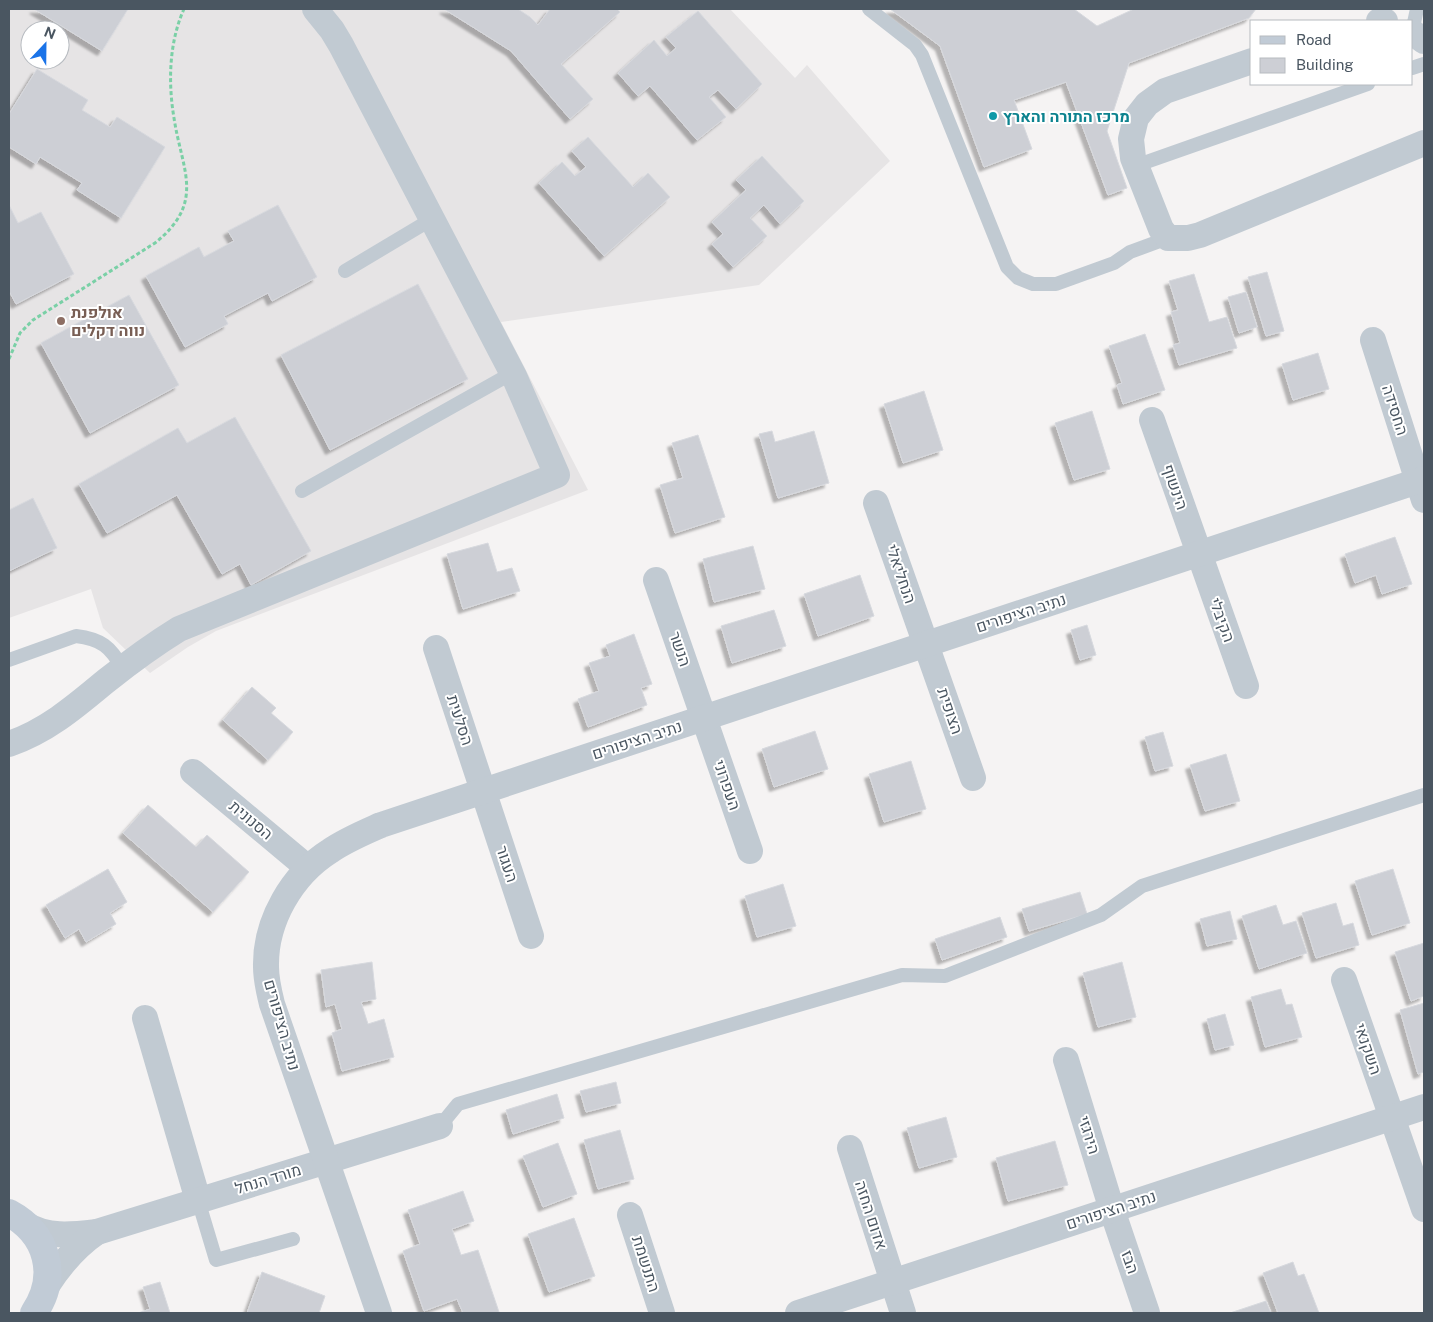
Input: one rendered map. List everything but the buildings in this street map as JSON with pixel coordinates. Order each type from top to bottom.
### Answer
[{"type":"street","points":[[9,744],[38,732],[54,722],[122,668],[166,637],[199,620],[557,475],[512,373],[341,45],[315,9]]},
{"type":"street","points":[[1413,33],[1424,41]]},
{"type":"street","points":[[1250,62],[1165,91],[1147,104],[1136,118],[1131,139],[1135,166],[1160,229],[1168,238],[1188,238],[1200,235],[1424,143]]},
{"type":"street","name":"החסידה","points":[[1373,340],[1422,487]]},
{"type":"street","name":"הינשוף","points":[[1152,420],[1199,554]]},
{"type":"street","name":"נתיב הציפורים","points":[[378,1313],[272,1004],[268,985],[266,966],[268,945],[272,925],[280,905],[292,886],[308,868],[328,852],[352,837],[381,825],[1199,554],[1422,487]]},
{"type":"street","name":"הנחליאלי","points":[[876,503],[926,644]]},
{"type":"street","name":"הקיבלי","points":[[1199,554],[1246,686]]},
{"type":"street","name":"הנשר","points":[[656,580],[704,718]]},
{"type":"street","name":"הצופית","points":[[926,644],[974,778]]},
{"type":"street","name":"הסלעית","points":[[436,648],[483,791]]},
{"type":"street","name":"העפרוני","points":[[704,718],[750,851]]},
{"type":"street","name":"הסנונית","points":[[193,772],[308,868]]},
{"type":"street","name":"העגור","points":[[483,791],[531,936]]},
{"type":"street","name":"השקנאי","points":[[1344,980],[1424,1209]]},
{"type":"street","points":[[145,1018],[198,1200]]},
{"type":"street","name":"הירגזי","points":[[1066,1060],[1112,1210]]},
{"type":"street","name":"נתיב הציפורים","points":[[798,1313],[1424,1107]]},
{"type":"street","name":"מורד הנחל","points":[[17,1219],[37,1230],[59,1235],[96,1232],[440,1126]]},
{"type":"street","name":"אדום החזה","points":[[850,1148],[903,1313]]},
{"type":"street","name":"הבז","points":[[1112,1210],[1147,1313]]},
{"type":"street","name":"התנשמת","points":[[630,1215],[662,1313]]},
{"type":"street","points":[[17,1219],[38,1239],[48,1267],[38,1305]]},
{"type":"street","name":"מורד הנחל","points":[[38,1305],[68,1256],[84,1240],[96,1232]]},
{"type":"lane","points":[[869,9],[910,40],[922,55],[1007,267],[1018,278],[1033,284],[1056,284],[1114,263],[1130,252],[1168,238]]},
{"type":"lane","points":[[1413,27],[1417,9]]},
{"type":"lane","points":[[1135,166],[1365,85]]},
{"type":"lane","points":[[345,271],[432,219]]},
{"type":"lane","points":[[302,491],[512,373]]},
{"type":"lane","points":[[9,660],[76,636],[87,637],[101,643],[113,652],[122,668]]},
{"type":"lane","points":[[440,1126],[458,1104],[902,975],[945,976],[1101,915],[1142,886],[1424,795]]},
{"type":"lane","points":[[198,1200],[216,1260],[293,1239]]},
{"type":"path","points":[[9,359],[20,333],[33,320],[155,243],[172,228],[182,212],[186,198],[187,183],[174,118],[171,70],[177,31],[184,9]]},
{"type":"shaded area","points":[[9,9],[730,9],[795,78],[807,65],[890,161],[759,285],[501,322],[588,490],[216,631],[188,647],[150,673],[103,628],[91,589],[9,618]]},
{"type":"place","name":"מרכז התורה והארץ","points":[[993,116]]},
{"type":"place","name":"אולפנת נווה דקלים","points":[[61,321]]}]
